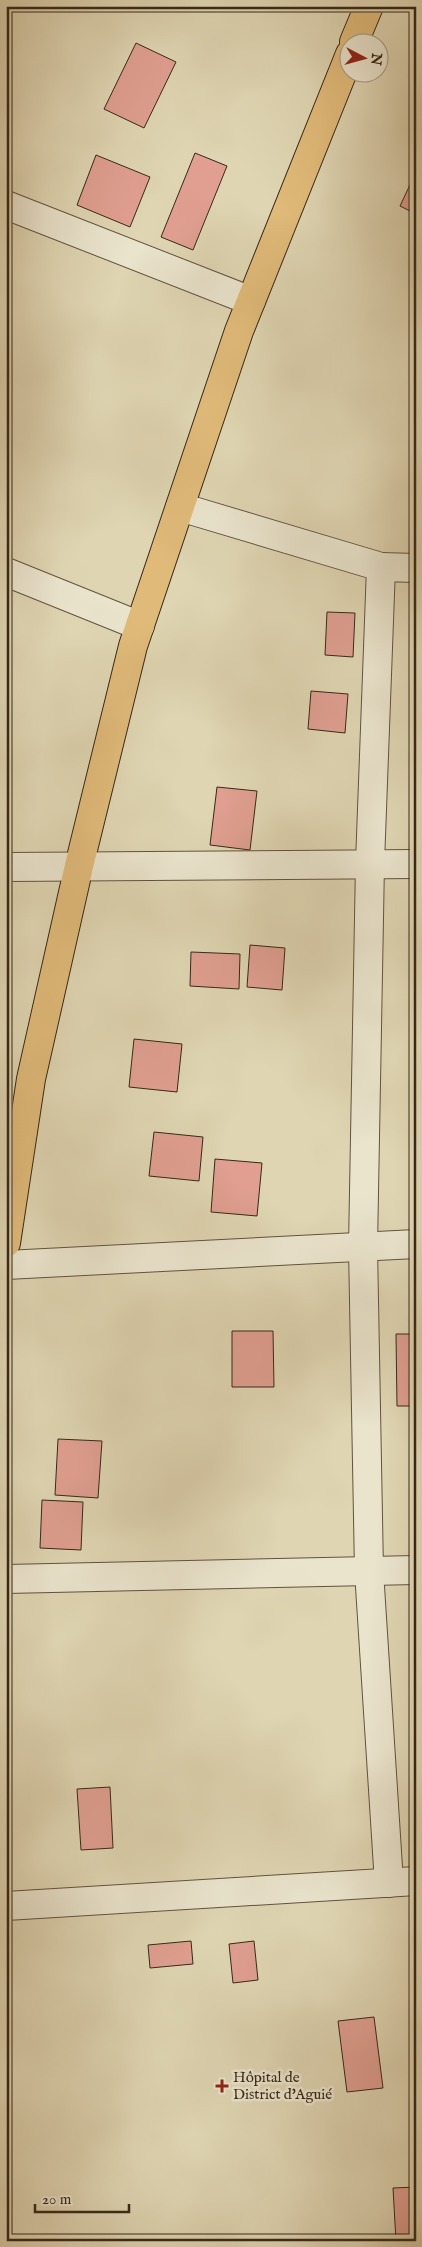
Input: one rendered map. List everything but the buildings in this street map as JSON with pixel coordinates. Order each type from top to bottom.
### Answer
[{"type":"highway","points":[[358,32],[369,6]]},
{"type":"highway","points":[[6,1242],[31,1079],[79,866],[133,646],[239,331],[340,79]]},
{"type":"street","points":[[6,205],[251,301]]},
{"type":"street","points":[[180,507],[381,567],[416,568]]},
{"type":"street","points":[[381,567],[370,863],[363,1247],[369,1571],[389,1883]]},
{"type":"street","points":[[6,572],[140,626]]},
{"type":"street","points":[[6,867],[416,864]]},
{"type":"street","points":[[6,1265],[416,1244]]},
{"type":"street","points":[[6,1580],[416,1570]]},
{"type":"street","points":[[6,1906],[416,1882]]},
{"type":"place","name":"Hôpital de District d'Aguié","points":[[222,2086]]}]
